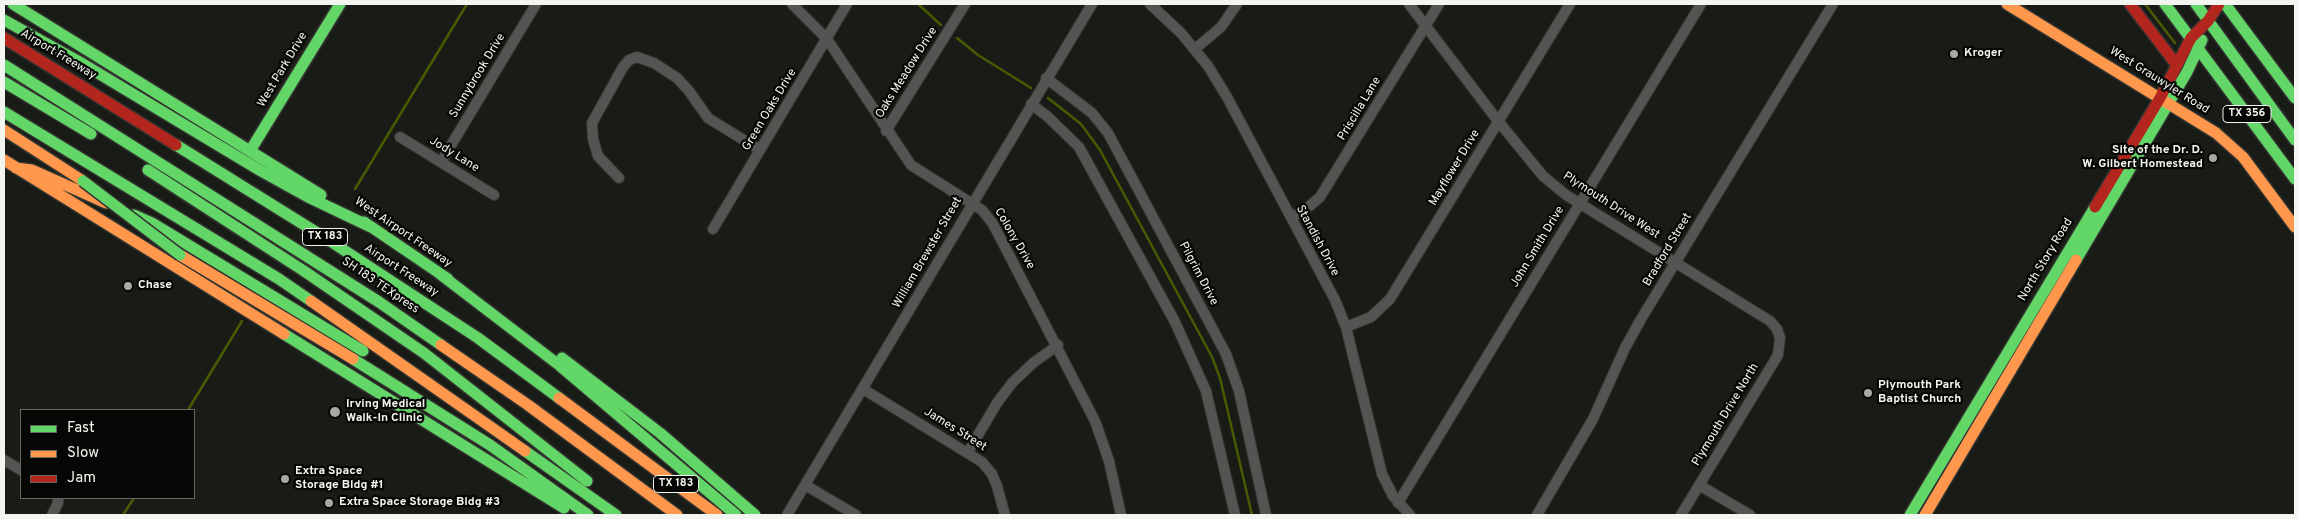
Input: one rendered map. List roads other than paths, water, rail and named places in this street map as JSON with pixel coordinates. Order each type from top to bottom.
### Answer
[{"type":"main road","name":"West Park Drive","points":[[250,151],[340,4]]},
{"type":"main road","name":"West Grauwyler Road","points":[[2008,4],[2164,100],[2233,146],[2243,156],[2295,227]]},
{"type":"main road","points":[[2130,4],[2176,64]]},
{"type":"main road","name":"TX 356","points":[[2165,4],[2295,179]]},
{"type":"main road","name":"TX 356","points":[[2196,4],[2295,140]]},
{"type":"main road","name":"North Story Road","points":[[1924,515],[2015,362],[2164,100],[2176,64],[2191,38],[2208,20],[2219,4]]},
{"type":"main road","points":[[2226,4],[2295,98]]},
{"type":"main road","name":"West Airport Freeway","points":[[16,6],[373,228],[440,274],[620,400],[755,515]]},
{"type":"main road","points":[[4,20],[78,61],[261,171],[373,228]]},
{"type":"main road","name":"North Story Road","points":[[1910,515],[2005,356],[2164,100],[2199,49],[2208,20]]},
{"type":"main road","name":"Airport Freeway","points":[[4,38],[327,239],[478,338],[717,515]]},
{"type":"main road","name":"SH 183 TEXpress","points":[[4,65],[379,302],[535,410],[677,515]]},
{"type":"main road","name":"SH 183 TEXpress","points":[[4,82],[124,154],[186,188],[307,263],[425,342],[572,446],[664,515]]},
{"type":"main road","points":[[40,88],[334,260]]},
{"type":"main road","points":[[4,112],[250,261],[616,515]]},
{"type":"main road","points":[[4,130],[83,181],[180,255],[432,408],[490,445],[588,515]]},
{"type":"main road","points":[[124,154],[304,271],[424,353],[518,424],[598,490],[624,515]]},
{"type":"main road","points":[[4,160],[208,285],[575,515]]},
{"type":"main road","points":[[16,168],[32,170],[152,223],[428,390],[448,397]]},
{"type":"main road","points":[[440,274],[559,365],[736,515]]},
{"type":"main road","points":[[390,294],[482,355],[599,437],[635,453]]},
{"type":"main road","points":[[2005,356],[2015,362]]},
{"type":"street","name":"Sunnybrook Drive","points":[[440,162],[536,4]]},
{"type":"street","name":"Colony Drive","points":[[792,4],[827,39],[886,131],[911,166],[982,210],[993,224],[1085,398],[1101,437],[1121,515]]},
{"type":"street","name":"Green Oaks Drive","points":[[713,230],[848,4]]},
{"type":"street","name":"Oaks Meadow Drive","points":[[886,131],[966,4]]},
{"type":"street","name":"William Brewster Street","points":[[787,515],[863,390],[1046,78],[1092,4]]},
{"type":"street","name":"Standish Drive","points":[[1150,4],[1195,49],[1227,97],[1335,300],[1346,327],[1382,474],[1398,503],[1410,515]]},
{"type":"street","points":[[1195,49],[1221,27],[1237,4]]},
{"type":"street","name":"Plymouth Drive West","points":[[1409,4],[1498,121],[1543,176],[1579,203],[1770,321],[1774,326]]},
{"type":"street","name":"Priscilla Lane","points":[[1291,217],[1305,210],[1320,197],[1439,4]]},
{"type":"street","name":"Mayflower Drive","points":[[1346,327],[1371,317],[1390,299],[1570,4]]},
{"type":"street","name":"John Smith Drive","points":[[1398,503],[1700,4]]},
{"type":"street","name":"Bradford Street","points":[[1538,515],[1593,419],[1625,348],[1675,262],[1833,4]]},
{"type":"street","points":[[619,178],[598,156],[593,140],[592,123],[623,67],[629,60],[637,57],[654,63],[677,78],[689,91],[708,118],[760,150]]},
{"type":"street","name":"Pilgrim Drive","points":[[1046,78],[1092,113],[1108,133],[1226,354],[1239,391],[1266,515]]},
{"type":"street","points":[[1031,104],[1047,116],[1079,147],[1175,322],[1206,391],[1235,515]]},
{"type":"street","name":"Jody Lane","points":[[400,137],[494,195]]},
{"type":"street","name":"Plymouth Drive North","points":[[1681,515],[1778,355],[1780,338],[1774,326]]},
{"type":"street","points":[[968,452],[997,403],[1012,383],[1033,363],[1058,346]]},
{"type":"street","name":"James Street","points":[[863,390],[982,462],[992,474],[1005,515]]},
{"type":"street","points":[[4,460],[20,469]]},
{"type":"street","points":[[805,485],[856,515]]},
{"type":"street","points":[[1699,485],[1750,515]]},
{"type":"street","points":[[52,515],[58,499]]},
{"type":"waterway","points":[[355,189],[467,4]]},
{"type":"waterway","points":[[918,4],[941,25]]},
{"type":"waterway","points":[[2145,4],[2175,43]]},
{"type":"waterway","points":[[957,38],[978,55],[1031,88]]},
{"type":"waterway","points":[[1048,98],[1081,124],[1100,150],[1212,357],[1220,378],[1252,515]]},
{"type":"waterway","points":[[189,409],[242,321]]},
{"type":"waterway","points":[[123,515],[133,499]]},
{"type":"place","name":"Kroger","points":[[1954,54]]},
{"type":"place","name":"Site of the Dr. D. W. Gilbert Homestead","points":[[2213,158]]},
{"type":"place","name":"Chase","points":[[128,286]]},
{"type":"place","name":"Plymouth Park Baptist Church","points":[[1868,393]]},
{"type":"place","name":"Irving Medical Walk-In Clinic","points":[[335,412]]},
{"type":"place","name":"Extra Space Storage Bldg #1","points":[[285,479]]},
{"type":"place","name":"Extra Space Storage Bldg #3","points":[[329,503]]}]
